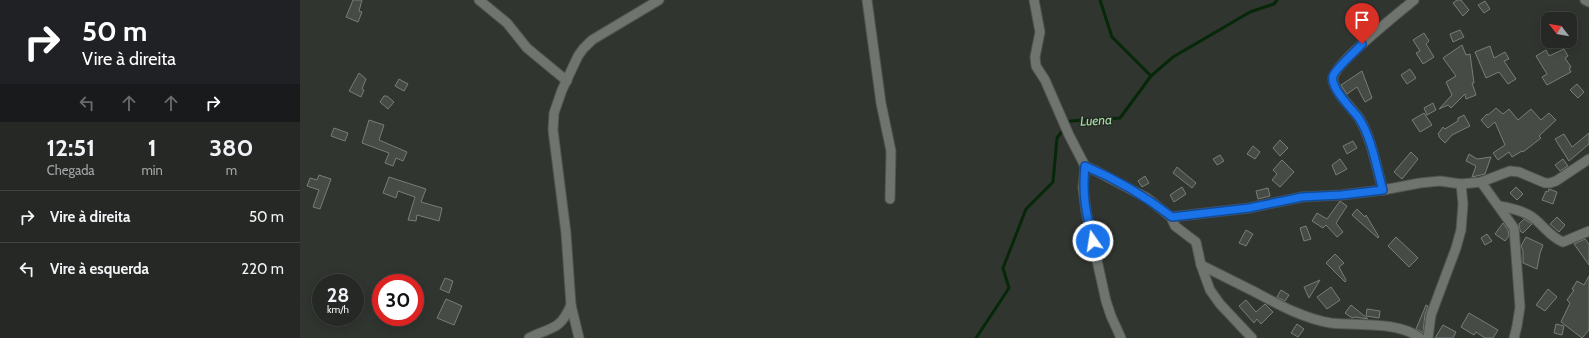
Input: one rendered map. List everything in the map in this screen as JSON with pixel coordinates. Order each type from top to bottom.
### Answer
[{"type":"street","points":[[479,0],[507,23],[534,55],[567,81]]},
{"type":"street","points":[[579,338],[571,305],[566,233],[553,130],[554,113],[558,100],[578,56],[586,45],[659,0]]},
{"type":"street","points":[[867,0],[881,103],[891,151],[890,199]]},
{"type":"street","points":[[1034,0],[1040,32],[1035,57],[1036,66],[1045,80],[1069,135],[1085,166],[1083,188],[1086,211],[1106,301],[1121,338]]},
{"type":"street","points":[[1383,190],[1369,139],[1359,119],[1333,83],[1334,76],[1362,44],[1414,0]]},
{"type":"street","points":[[1585,0],[1589,2]]},
{"type":"street","points":[[1172,217],[1249,208],[1302,197],[1341,195],[1440,181],[1461,184],[1481,182],[1510,171],[1519,172],[1545,183],[1550,183],[1556,181],[1589,159]]},
{"type":"street","points":[[1085,166],[1147,198],[1172,217],[1175,226],[1196,242],[1201,265],[1210,290],[1220,304],[1252,338]]},
{"type":"street","points":[[1481,182],[1514,228],[1520,307],[1518,326],[1514,338]]},
{"type":"street","points":[[1428,338],[1431,315],[1456,248],[1461,230],[1463,204],[1461,184]]},
{"type":"street","points":[[1499,206],[1514,208],[1525,213],[1535,219],[1557,240],[1562,242],[1589,231]]},
{"type":"street","points":[[1201,265],[1279,305],[1309,317],[1331,322],[1379,325],[1404,330],[1420,338]]},
{"type":"street","points":[[529,338],[555,328],[560,324],[571,305]]},
{"type":"street","points":[[560,324],[576,327]]},
{"type":"building","points":[[353,0],[362,0],[359,11],[362,12],[358,22],[346,17]]},
{"type":"building","points":[[1457,0],[1461,0],[1469,10],[1463,16],[1453,3]]},
{"type":"building","points":[[1485,1],[1490,9],[1484,13],[1478,5]]},
{"type":"building","points":[[1460,30],[1464,37],[1453,42],[1450,34]]},
{"type":"building","points":[[1424,33],[1429,41],[1426,44],[1434,57],[1423,64],[1416,53],[1420,51],[1413,40]]},
{"type":"building","points":[[1462,45],[1466,55],[1470,54],[1474,83],[1472,83],[1476,95],[1466,99],[1465,94],[1451,108],[1448,105],[1439,109],[1452,95],[1446,82],[1456,76],[1443,58]]},
{"type":"building","points":[[1490,46],[1494,58],[1505,52],[1509,59],[1504,61],[1516,79],[1508,84],[1499,72],[1486,78],[1475,52]]},
{"type":"building","points":[[1564,49],[1568,56],[1565,58],[1571,67],[1569,68],[1571,72],[1547,85],[1542,77],[1547,74],[1536,56],[1546,50],[1549,56]]},
{"type":"building","points":[[1410,69],[1416,78],[1407,84],[1401,75]]},
{"type":"building","points":[[1362,71],[1372,98],[1365,102],[1357,87],[1347,94],[1341,85]]},
{"type":"building","points":[[359,73],[366,79],[361,97],[349,91]]},
{"type":"building","points":[[399,79],[408,84],[404,91],[395,86]]},
{"type":"building","points":[[1577,84],[1584,92],[1578,98],[1570,90]]},
{"type":"building","points":[[384,96],[387,96],[394,102],[388,109],[380,102]]},
{"type":"building","points":[[1433,103],[1436,110],[1427,115],[1424,108]]},
{"type":"building","points":[[1496,108],[1503,114],[1509,109],[1518,120],[1531,109],[1541,120],[1549,113],[1556,120],[1539,136],[1541,138],[1523,152],[1522,151],[1512,157],[1509,152],[1498,160],[1493,153],[1505,145],[1495,122],[1488,128],[1481,120]]},
{"type":"building","points":[[1424,113],[1432,125],[1420,132],[1412,120]]},
{"type":"building","points":[[1464,115],[1470,126],[1452,135],[1445,143],[1438,134],[1443,127],[1445,129],[1458,121],[1458,118]]},
{"type":"building","points":[[369,120],[384,125],[379,140],[407,152],[403,161],[396,158],[393,166],[385,163],[389,153],[362,143]]},
{"type":"building","points":[[334,128],[348,133],[345,141],[331,136]]},
{"type":"building","points":[[1589,133],[1589,144],[1569,161],[1555,139],[1564,134],[1572,147]]},
{"type":"building","points":[[1280,140],[1288,148],[1280,156],[1273,148]]},
{"type":"building","points":[[1353,141],[1357,148],[1347,154],[1343,146]]},
{"type":"building","points":[[1253,146],[1260,152],[1255,159],[1247,154]]},
{"type":"building","points":[[1411,152],[1418,159],[1402,179],[1394,172]]},
{"type":"building","points":[[1469,154],[1477,159],[1491,157],[1485,174],[1472,177],[1476,166],[1466,161]]},
{"type":"building","points":[[1220,155],[1224,161],[1217,165],[1213,159]]},
{"type":"building","points":[[1340,159],[1347,169],[1336,175],[1332,165]]},
{"type":"building","points":[[1563,159],[1568,166],[1560,171],[1555,165]]},
{"type":"building","points":[[1282,160],[1294,172],[1280,187],[1272,180],[1277,174],[1273,170]]},
{"type":"building","points":[[1177,167],[1196,183],[1192,188],[1173,173]]},
{"type":"building","points":[[319,175],[331,179],[320,209],[313,207],[319,190],[307,186],[310,178],[317,180]]},
{"type":"building","points":[[1145,176],[1149,183],[1142,187],[1138,181]]},
{"type":"building","points":[[389,177],[426,189],[421,202],[442,208],[439,221],[417,215],[416,221],[408,220],[415,197],[398,191],[396,198],[383,193]]},
{"type":"building","points":[[1182,187],[1186,194],[1174,202],[1170,195]]},
{"type":"building","points":[[1516,187],[1523,194],[1517,200],[1510,193]]},
{"type":"building","points":[[1268,188],[1270,196],[1258,199],[1256,191]]},
{"type":"building","points":[[1549,189],[1557,192],[1553,204],[1542,200],[1546,191],[1548,192]]},
{"type":"building","points":[[1340,201],[1347,206],[1336,223],[1343,232],[1337,237],[1326,225],[1323,228],[1312,221],[1317,213],[1327,219]]},
{"type":"building","points":[[1357,209],[1365,217],[1366,215],[1379,237],[1378,238],[1352,215]]},
{"type":"building","points":[[1557,217],[1565,225],[1559,232],[1550,224]]},
{"type":"building","points":[[1524,219],[1532,224],[1523,233],[1520,231],[1519,224]]},
{"type":"building","points":[[1503,223],[1508,230],[1509,236],[1505,241],[1495,234]]},
{"type":"building","points":[[1306,226],[1311,239],[1304,241],[1300,228]]},
{"type":"building","points":[[1246,230],[1253,234],[1246,246],[1239,243]]},
{"type":"building","points":[[1487,234],[1492,241],[1485,245],[1481,238]]},
{"type":"building","points":[[1396,237],[1418,258],[1409,267],[1388,246]]},
{"type":"building","points":[[1526,237],[1543,245],[1537,269],[1523,263],[1523,251],[1521,246]]},
{"type":"building","points":[[1585,239],[1589,244],[1589,265],[1574,244]]},
{"type":"building","points":[[1335,254],[1344,263],[1339,267],[1346,280],[1345,282],[1326,263]]},
{"type":"building","points":[[1589,276],[1589,330],[1582,338],[1561,322],[1570,303],[1567,300],[1574,290],[1572,289],[1577,281],[1584,285]]},
{"type":"building","points":[[445,278],[453,281],[449,293],[440,289]]},
{"type":"building","points":[[1320,280],[1309,298],[1304,287]]},
{"type":"building","points":[[1331,287],[1340,300],[1327,309],[1317,297]]},
{"type":"building","points":[[1548,289],[1557,297],[1545,311],[1536,305]]},
{"type":"building","points":[[1281,290],[1289,295],[1285,301],[1277,297]]},
{"type":"building","points":[[446,299],[462,306],[454,325],[437,318]]},
{"type":"building","points":[[1246,300],[1256,312],[1265,304],[1273,312],[1261,324],[1257,319],[1254,323],[1239,306]]},
{"type":"building","points":[[1351,305],[1368,319],[1352,318],[1345,313]]},
{"type":"building","points":[[1426,305],[1428,306],[1425,314],[1423,333],[1416,329]]},
{"type":"building","points":[[1367,309],[1380,311],[1379,318],[1366,316]]},
{"type":"building","points":[[1469,313],[1498,330],[1493,338],[1485,338],[1476,332],[1474,335],[1461,327]]},
{"type":"building","points":[[1297,324],[1304,329],[1298,337],[1291,333]]},
{"type":"building","points":[[1556,324],[1564,326],[1562,335],[1554,333]]},
{"type":"building","points":[[1443,325],[1456,332],[1453,338],[1435,338]]},
{"type":"waterway","points":[[1100,0],[1112,37],[1151,76]]},
{"type":"waterway","name":"Luena","points":[[976,338],[1009,288],[1003,268],[1026,209],[1053,182],[1057,138],[1070,121],[1120,118],[1151,76],[1173,57],[1250,12],[1274,4],[1277,0]]},
{"type":"route","points":[[1093,241],[1086,211],[1083,188],[1085,166],[1147,198],[1172,217],[1249,208],[1302,197],[1341,195],[1383,190],[1369,139],[1359,119],[1338,92],[1333,83],[1334,76],[1338,70],[1362,44]]}]
